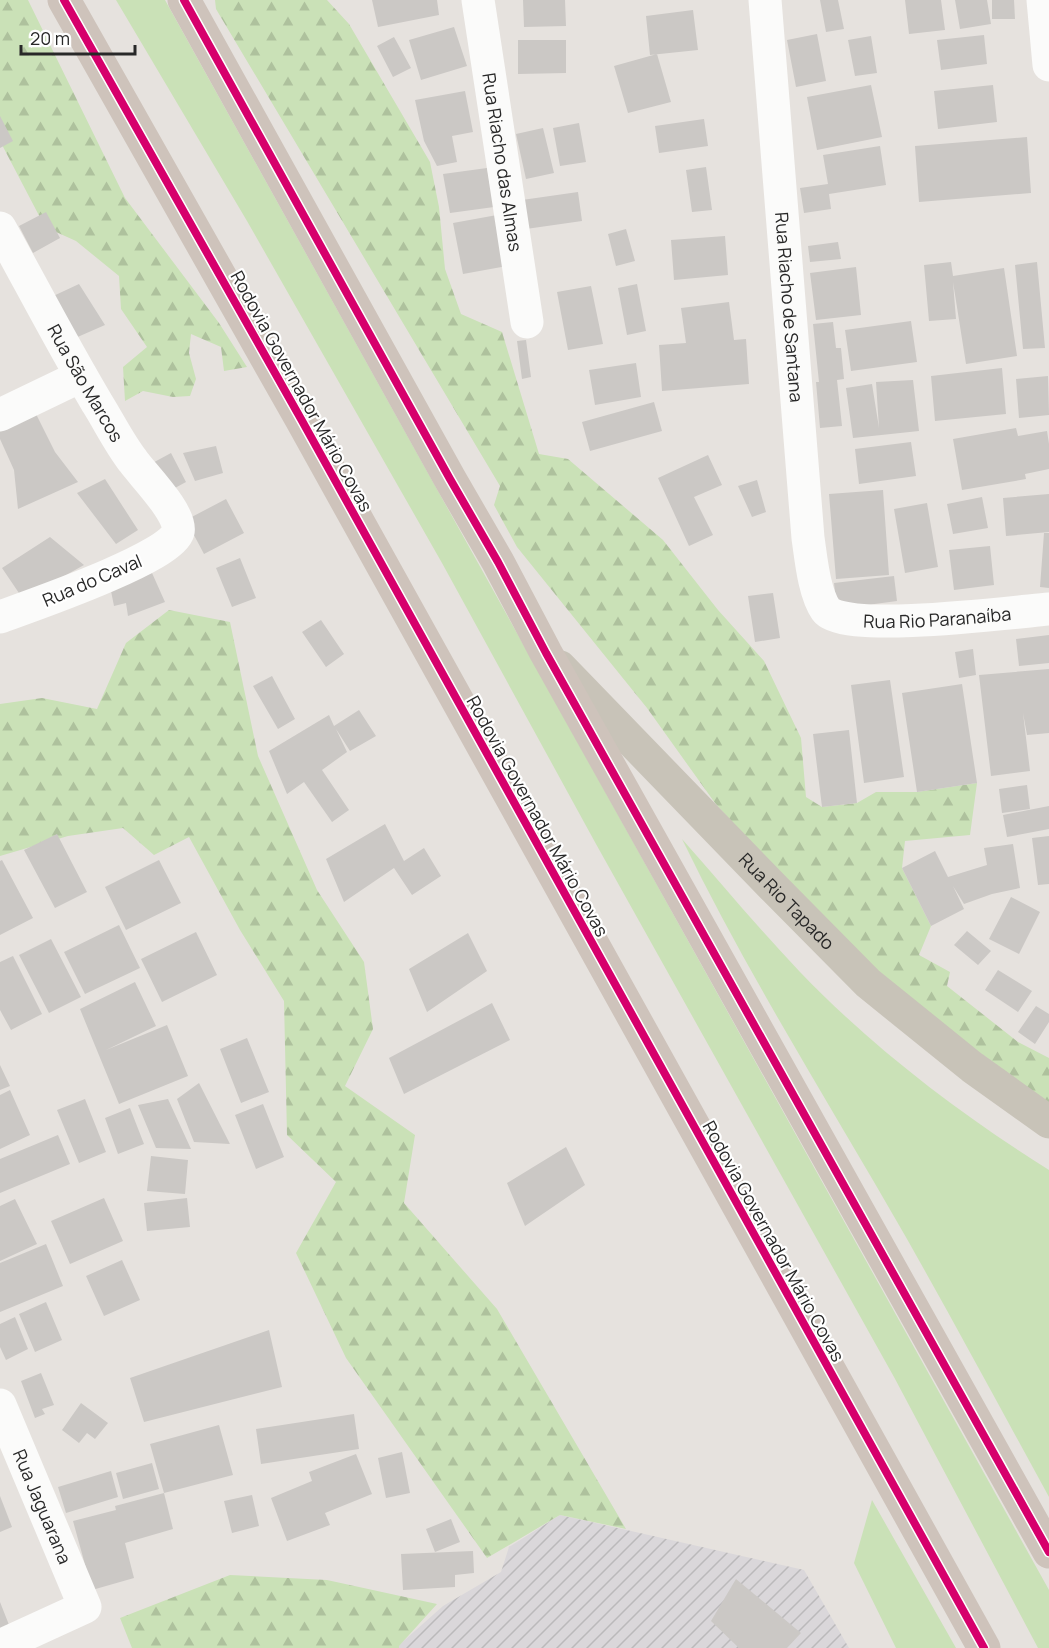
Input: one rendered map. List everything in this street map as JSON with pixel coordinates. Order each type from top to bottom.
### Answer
[{"type":"highway","name":"Rodovia Governador Mário Covas","points":[[64,0],[301,419],[984,1648]]},
{"type":"highway","points":[[184,0],[1049,1552]]},
{"type":"main road","name":"Rua Rio Tapado","points":[[546,653],[868,983],[972,1067],[1049,1122]]},
{"type":"street","name":"Rua Riacho das Almas","points":[[478,0],[527,322]]},
{"type":"street","name":"Rua Riacho de Santana","points":[[765,0],[808,538],[815,579],[826,610]]},
{"type":"street","points":[[1043,0],[1049,65]]},
{"type":"street","name":"Rua São Marcos","points":[[0,228],[81,376],[131,459],[170,508],[178,522],[178,533]]},
{"type":"street","points":[[0,415],[81,376]]},
{"type":"street","name":"Rua do Caval","points":[[0,617],[94,583],[161,549],[178,533]]},
{"type":"street","name":"Rua Rio Paranaíba","points":[[826,610],[832,615],[847,619],[906,621],[1049,609]]},
{"type":"street","name":"Rua Jaguarana","points":[[0,1405],[85,1607],[0,1646]]},
{"type":"shaded area","points":[[560,1515],[804,1570],[849,1648],[399,1648],[398,1646],[443,1606],[501,1572],[509,1547]]},
{"type":"green space","points":[[0,0],[28,0],[125,198],[219,323],[247,367],[224,371],[221,347],[191,334],[189,353],[196,379],[190,396],[173,397],[143,391],[125,401],[123,367],[147,347],[121,309],[119,276],[76,241],[45,227],[0,141]]},
{"type":"green space","points":[[116,0],[165,0],[1049,1590],[1049,1648],[1038,1648],[894,1377],[442,563],[247,221]]},
{"type":"green space","points":[[215,0],[327,0],[349,24],[430,162],[439,207],[445,269],[461,314],[502,332],[539,454],[568,459],[663,540],[718,610],[764,661],[801,738],[806,797],[822,807],[857,803],[876,792],[917,792],[977,783],[970,835],[905,841],[902,868],[931,926],[919,955],[950,972],[947,986],[1018,1042],[1049,1058],[1049,1104],[938,1022],[839,942],[715,803],[647,708],[517,547],[494,505],[500,486],[216,9]]},
{"type":"green space","points":[[169,610],[230,622],[258,756],[317,890],[364,962],[373,1029],[345,1086],[415,1135],[404,1203],[497,1309],[626,1529],[560,1515],[487,1558],[346,1358],[296,1253],[336,1182],[287,1135],[284,1001],[240,930],[189,837],[154,855],[123,828],[68,836],[0,856],[0,704],[42,698],[97,709],[126,643]]},
{"type":"green space","points":[[682,839],[785,956],[857,1027],[951,1103],[1049,1170],[1049,1497],[907,1239],[735,941]]},
{"type":"green space","points":[[872,1500],[956,1648],[896,1648],[854,1563]]},
{"type":"green space","points":[[230,1575],[327,1580],[437,1604],[399,1648],[132,1648],[120,1618]]},
{"type":"building","points":[[372,0],[437,0],[439,15],[378,27]]},
{"type":"building","points":[[523,0],[565,0],[566,26],[524,27]]},
{"type":"building","points":[[820,0],[838,0],[844,29],[826,32]]},
{"type":"building","points":[[905,0],[941,0],[945,30],[909,34]]},
{"type":"building","points":[[955,0],[987,0],[991,24],[960,29]]},
{"type":"building","points":[[992,0],[1014,0],[1015,19],[992,19]]},
{"type":"building","points":[[693,10],[698,50],[650,55],[646,16]]},
{"type":"building","points":[[454,27],[467,66],[421,80],[409,40]]},
{"type":"building","points":[[817,34],[826,81],[796,87],[787,40]]},
{"type":"building","points":[[984,35],[987,64],[941,70],[937,40]]},
{"type":"building","points":[[871,36],[877,73],[855,76],[848,40]]},
{"type":"building","points":[[394,37],[411,68],[393,77],[377,46]]},
{"type":"building","points":[[518,40],[566,40],[566,73],[518,74]]},
{"type":"building","points":[[657,54],[671,102],[628,113],[614,66]]},
{"type":"building","points":[[871,85],[882,137],[817,150],[807,97]]},
{"type":"building","points":[[993,85],[997,122],[938,129],[934,91]]},
{"type":"building","points":[[465,91],[473,132],[452,136],[457,162],[437,166],[424,141],[415,100]]},
{"type":"building","points":[[0,116],[13,141],[0,148]]},
{"type":"building","points":[[704,119],[708,146],[659,153],[655,126]]},
{"type":"building","points":[[579,123],[586,162],[560,166],[553,128]]},
{"type":"building","points":[[543,128],[554,173],[526,179],[516,134]]},
{"type":"building","points":[[1027,137],[1031,193],[919,202],[915,146]]},
{"type":"building","points":[[880,146],[886,185],[829,194],[831,209],[804,213],[800,188],[828,184],[823,155]]},
{"type":"building","points":[[706,167],[712,210],[692,212],[686,170]]},
{"type":"building","points":[[487,168],[494,207],[450,213],[443,174]]},
{"type":"building","points":[[578,192],[582,221],[526,229],[522,200]]},
{"type":"building","points":[[46,212],[60,238],[33,253],[19,226]]},
{"type":"building","points":[[497,215],[507,266],[463,274],[453,223]]},
{"type":"building","points":[[626,229],[635,261],[616,266],[608,234]]},
{"type":"building","points":[[725,236],[728,275],[674,280],[671,240]]},
{"type":"building","points":[[838,242],[841,259],[810,262],[808,246]]},
{"type":"building","points":[[951,262],[953,276],[1004,268],[1017,356],[966,364],[953,282],[956,319],[929,321],[924,265]]},
{"type":"building","points":[[1037,262],[1045,348],[1023,349],[1015,265]]},
{"type":"building","points":[[856,267],[861,315],[816,320],[810,273]]},
{"type":"building","points":[[79,284],[105,325],[73,339],[49,298]]},
{"type":"building","points":[[637,284],[646,331],[627,335],[618,288]]},
{"type":"building","points":[[591,286],[603,344],[568,350],[557,292]]},
{"type":"building","points":[[729,302],[734,340],[746,339],[749,384],[662,391],[659,345],[686,343],[681,308]]},
{"type":"building","points":[[911,321],[917,362],[851,371],[845,330]]},
{"type":"building","points":[[833,322],[836,348],[841,348],[844,379],[837,380],[842,426],[820,428],[816,382],[819,382],[813,324]]},
{"type":"building","points":[[526,340],[531,377],[522,379],[517,341]]},
{"type":"building","points":[[636,363],[641,397],[595,405],[589,370]]},
{"type":"building","points":[[1002,368],[1006,414],[935,421],[931,376]]},
{"type":"building","points":[[1048,376],[1049,415],[1019,418],[1016,379]]},
{"type":"building","points":[[913,380],[919,431],[853,438],[846,388],[872,384],[879,428],[876,382]]},
{"type":"building","points":[[654,402],[662,431],[590,451],[582,422]]},
{"type":"building","points":[[35,412],[55,452],[78,482],[18,509],[14,470],[0,439],[0,430]]},
{"type":"building","points":[[1016,428],[1018,436],[1047,431],[1049,469],[1025,474],[1026,479],[962,490],[953,439]]},
{"type":"building","points":[[911,442],[916,476],[859,484],[855,449]]},
{"type":"building","points":[[216,446],[223,473],[195,481],[183,453]]},
{"type":"building","points":[[171,453],[186,482],[162,495],[147,466]]},
{"type":"building","points":[[708,455],[722,485],[694,497],[713,535],[689,546],[658,478]]},
{"type":"building","points":[[105,479],[138,530],[116,544],[77,493]]},
{"type":"building","points":[[757,480],[766,512],[752,517],[738,486]]},
{"type":"building","points":[[883,490],[889,575],[836,579],[829,494]]},
{"type":"building","points":[[1049,494],[1049,532],[1006,536],[1003,498]]},
{"type":"building","points":[[982,497],[988,528],[953,534],[947,504]]},
{"type":"building","points":[[226,499],[244,533],[204,554],[186,520]]},
{"type":"building","points":[[927,503],[938,567],[905,573],[894,509]]},
{"type":"building","points":[[1044,533],[1049,533],[1049,588],[1040,587]]},
{"type":"building","points":[[50,537],[84,565],[23,599],[2,568]]},
{"type":"building","points":[[990,546],[994,585],[954,590],[949,550]]},
{"type":"building","points":[[240,558],[256,598],[232,607],[216,568]]},
{"type":"building","points":[[152,573],[165,602],[128,616],[126,603],[114,606],[111,591]]},
{"type":"building","points":[[894,576],[897,601],[837,609],[834,583]]},
{"type":"building","points":[[773,593],[780,638],[755,642],[748,596]]},
{"type":"building","points":[[321,620],[344,654],[326,667],[302,632]]},
{"type":"building","points":[[1049,635],[1049,663],[1019,666],[1016,639]]},
{"type":"building","points":[[973,649],[976,675],[959,678],[955,652]]},
{"type":"building","points":[[1049,669],[1049,733],[1027,735],[1023,713],[1030,771],[991,776],[979,675]]},
{"type":"building","points":[[272,676],[295,719],[278,729],[253,686]]},
{"type":"building","points":[[890,680],[904,777],[864,783],[851,685]]},
{"type":"building","points":[[962,684],[977,783],[917,792],[902,693]]},
{"type":"building","points":[[359,710],[376,736],[350,751],[336,729],[347,752],[322,770],[349,810],[332,822],[304,782],[287,794],[269,751],[329,715],[334,726]]},
{"type":"building","points":[[849,730],[857,803],[822,807],[813,734]]},
{"type":"building","points":[[1027,785],[1030,809],[1002,813],[999,789]]},
{"type":"building","points":[[1049,806],[1049,829],[1007,837],[1003,815]]},
{"type":"building","points":[[385,824],[404,861],[424,848],[441,876],[412,895],[394,868],[344,902],[326,859]]},
{"type":"building","points":[[57,834],[87,892],[55,908],[24,850]]},
{"type":"building","points":[[1049,836],[1049,884],[1038,885],[1032,838]]},
{"type":"building","points":[[1013,844],[1020,888],[992,894],[964,904],[953,886],[964,909],[931,926],[902,868],[935,851],[948,877],[987,865],[984,848]]},
{"type":"building","points":[[2,860],[33,918],[0,935],[0,861]]},
{"type":"building","points":[[159,860],[181,903],[126,930],[105,887]]},
{"type":"building","points":[[1011,897],[1040,912],[1019,954],[989,939]]},
{"type":"building","points":[[119,925],[140,968],[85,994],[64,952]]},
{"type":"building","points":[[967,931],[991,951],[978,965],[954,945]]},
{"type":"building","points":[[196,932],[217,975],[162,1002],[141,959]]},
{"type":"building","points":[[468,933],[487,971],[427,1012],[409,969]]},
{"type":"building","points":[[51,939],[81,997],[49,1013],[19,955]]},
{"type":"building","points":[[13,956],[42,1014],[11,1030],[0,1010],[0,962]]},
{"type":"building","points":[[998,970],[1032,991],[1018,1012],[985,990]]},
{"type":"building","points":[[135,982],[156,1026],[106,1050],[167,1025],[188,1076],[119,1104],[80,1009]]},
{"type":"building","points":[[492,1003],[510,1040],[404,1094],[389,1058]]},
{"type":"building","points":[[1036,1006],[1049,1014],[1049,1022],[1035,1044],[1018,1032]]},
{"type":"building","points":[[247,1038],[269,1092],[241,1103],[220,1049]]},
{"type":"building","points":[[0,1065],[10,1086],[0,1090]]},
{"type":"building","points":[[199,1083],[230,1144],[194,1142],[177,1099]]},
{"type":"building","points":[[10,1090],[30,1135],[0,1149],[0,1095]]},
{"type":"building","points":[[85,1099],[106,1152],[79,1163],[57,1110]]},
{"type":"building","points":[[168,1099],[191,1149],[156,1148],[138,1105]]},
{"type":"building","points":[[263,1104],[284,1157],[256,1169],[235,1115]]},
{"type":"building","points":[[130,1108],[144,1144],[118,1154],[105,1118]]},
{"type":"building","points":[[58,1135],[70,1164],[0,1193],[0,1159]]},
{"type":"building","points":[[566,1147],[585,1185],[525,1226],[507,1183]]},
{"type":"building","points":[[151,1156],[188,1160],[185,1194],[147,1191]]},
{"type":"building","points":[[104,1198],[123,1241],[70,1264],[51,1221]]},
{"type":"building","points":[[187,1198],[190,1227],[147,1231],[144,1203]]},
{"type":"building","points":[[15,1199],[37,1244],[0,1261],[0,1206]]},
{"type":"building","points":[[46,1244],[63,1286],[0,1312],[0,1263]]},
{"type":"building","points":[[122,1260],[140,1300],[104,1316],[86,1276]]},
{"type":"building","points":[[46,1302],[62,1340],[35,1352],[19,1314]]},
{"type":"building","points":[[15,1317],[28,1349],[6,1360],[0,1347],[0,1324]]},
{"type":"building","points":[[269,1330],[282,1387],[144,1422],[130,1378]]},
{"type":"building","points":[[41,1373],[54,1405],[42,1409],[45,1414],[35,1418],[21,1381]]},
{"type":"building","points":[[81,1403],[108,1423],[95,1439],[87,1433],[79,1443],[62,1430]]},
{"type":"building","points":[[354,1414],[359,1449],[261,1464],[256,1429]]},
{"type":"building","points":[[219,1425],[233,1475],[164,1493],[150,1444]]},
{"type":"building","points":[[402,1452],[410,1493],[386,1498],[378,1458]]},
{"type":"building","points":[[356,1454],[372,1494],[325,1513],[330,1525],[287,1541],[271,1498],[312,1481],[309,1472]]},
{"type":"building","points":[[152,1463],[159,1489],[123,1499],[116,1473]]},
{"type":"building","points":[[111,1471],[118,1497],[66,1513],[58,1487]]},
{"type":"building","points":[[164,1493],[173,1529],[125,1543],[134,1578],[92,1590],[73,1521],[116,1510],[115,1506]]},
{"type":"building","points":[[252,1495],[259,1526],[232,1533],[224,1501]]},
{"type":"building","points":[[0,1496],[12,1527],[0,1532]]},
{"type":"building","points":[[451,1519],[460,1542],[435,1552],[426,1529]]},
{"type":"building","points":[[473,1551],[474,1573],[455,1575],[455,1587],[403,1590],[401,1554]]},
{"type":"building","points":[[736,1579],[801,1633],[787,1648],[739,1648],[711,1621]]},
{"type":"building","points":[[0,1602],[13,1635],[0,1639]]},
{"type":"cycle path","points":[[64,0],[301,419],[984,1648]]},
{"type":"cycle path","points":[[184,0],[1049,1552]]}]
